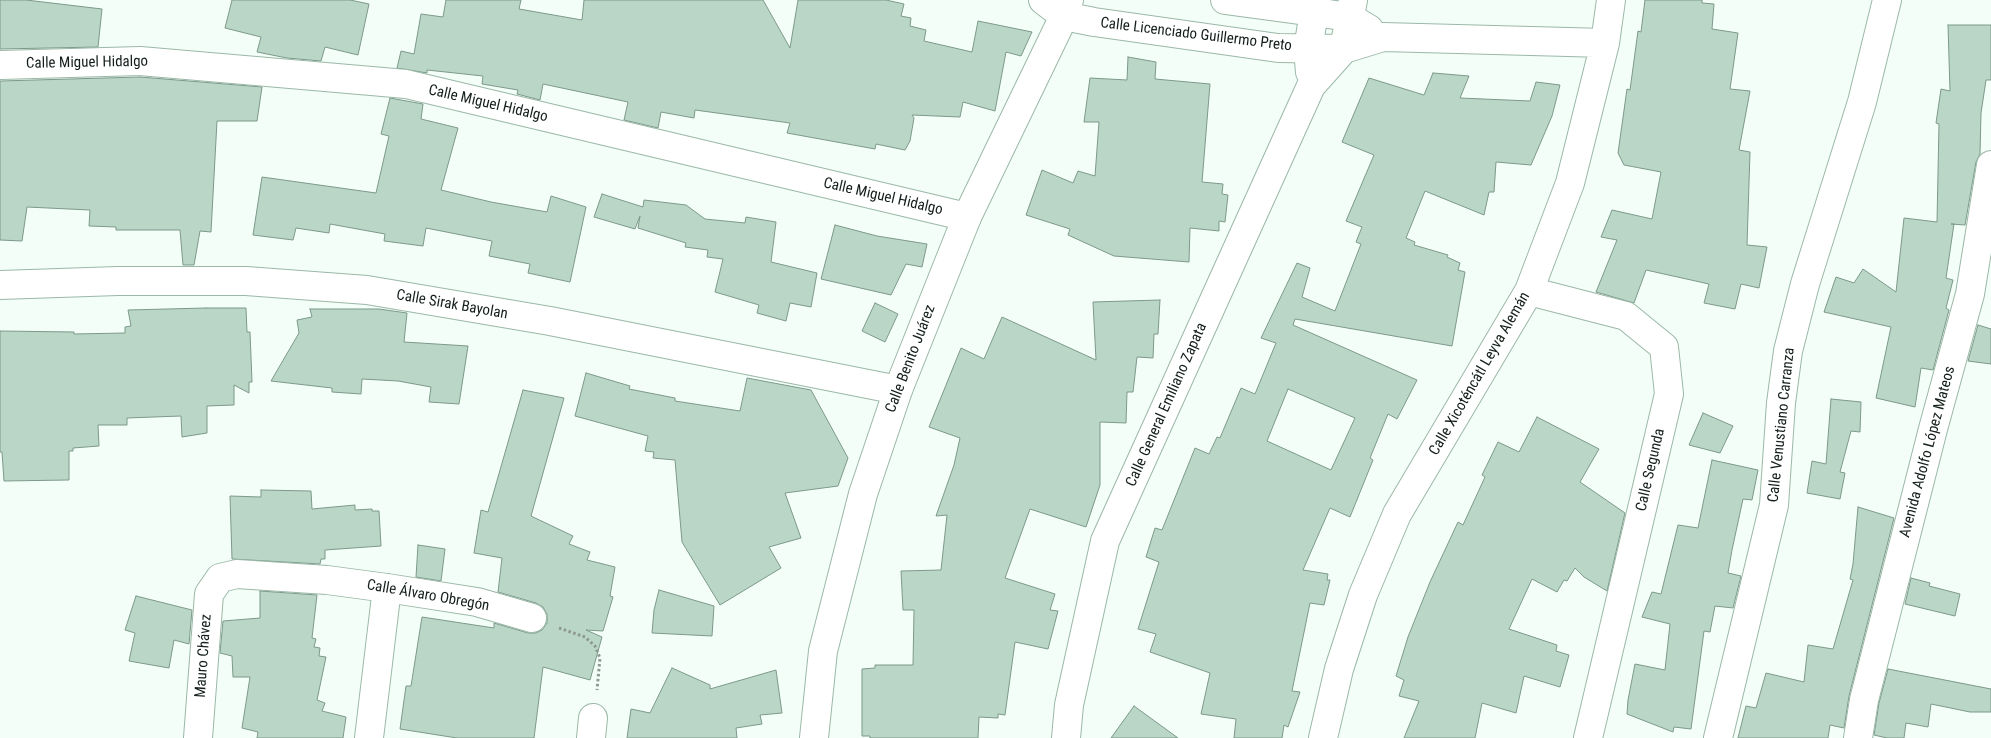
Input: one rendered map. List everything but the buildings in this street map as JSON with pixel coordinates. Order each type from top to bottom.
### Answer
[{"type":"street","name":"Calle Licenciado Guillermo Preto","points":[[1225,0],[1315,6],[1357,6],[1383,37]]},
{"type":"street","name":"Calle Xicoténcátl Leyva Alemán","points":[[1323,738],[1339,669],[1363,595],[1397,514],[1529,291],[1570,183],[1605,43],[1611,0]]},
{"type":"street","name":"Calle Venustiano Carranza","points":[[1718,738],[1774,505],[1781,403],[1788,351],[1805,284],[1862,102],[1887,0]]},
{"type":"street","name":"Calle Licenciado Guillermo Preto","points":[[1059,5],[1094,22],[1278,48],[1344,49],[1383,37],[1605,43]]},
{"type":"street","name":"Calle Benito Juárez","points":[[814,738],[823,651],[862,494],[898,390],[967,217],[1059,5]]},
{"type":"street","name":"Calle General Emiliano Zapata","points":[[1310,86],[1308,49],[1315,6]]},
{"type":"street","points":[[1344,49],[1357,6]]},
{"type":"street","name":"Calle General Emiliano Zapata","points":[[1066,738],[1069,705],[1105,541],[1310,86],[1344,49]]},
{"type":"street","name":"Calle Miguel Hidalgo","points":[[0,64],[140,61],[406,84],[967,217]]},
{"type":"street","name":"Avenida Adolfo López Mateos","points":[[1858,738],[1864,700],[1933,429],[1970,294],[1991,165]]},
{"type":"street","name":"Calle Sirak Bayolan","points":[[0,285],[109,281],[246,281],[367,290],[550,321],[898,390]]},
{"type":"street","name":"Calle Segunda","points":[[1529,291],[1626,316],[1664,347],[1669,394],[1588,738]]},
{"type":"street","name":"Calle Álvaro Obregón","points":[[220,578],[237,574],[327,580],[477,602],[532,618]]},
{"type":"street","name":"Mauro Chávez","points":[[198,738],[209,594],[220,578]]},
{"type":"street","points":[[369,738],[387,588]]},
{"type":"path","points":[[532,618],[585,637],[595,646],[600,658],[592,728]]}]
